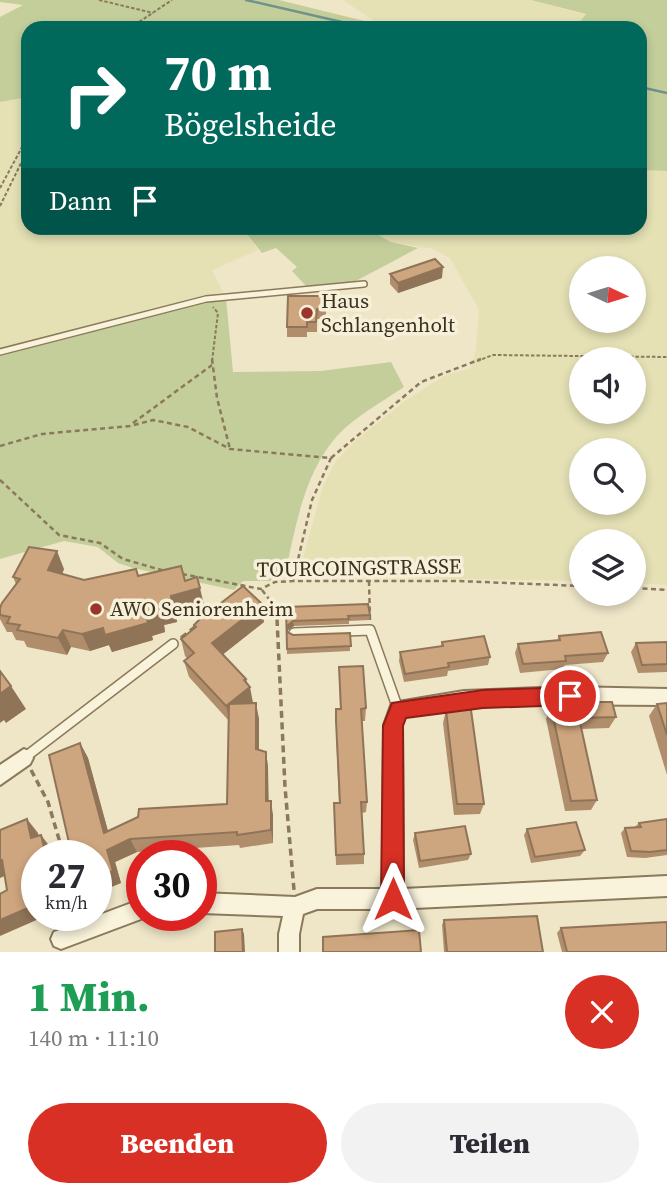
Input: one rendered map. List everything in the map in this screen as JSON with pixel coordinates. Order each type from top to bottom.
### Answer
[{"type":"street","points":[[393,899],[393,726],[398,709],[483,699],[667,697]]},
{"type":"street","points":[[0,776],[24,758]]},
{"type":"street","points":[[217,902],[295,907],[317,900],[667,886]]},
{"type":"street","points":[[289,952],[289,934],[295,907]]},
{"type":"street","points":[[61,939],[126,915]]},
{"type":"lane","points":[[0,352],[206,299],[364,284]]},
{"type":"lane","points":[[295,633],[370,630],[398,709]]},
{"type":"lane","points":[[24,758],[173,644]]},
{"type":"path","points":[[99,0],[153,13]]},
{"type":"path","points":[[141,21],[172,0]]},
{"type":"path","points":[[0,188],[21,149]]},
{"type":"path","points":[[0,205],[21,163]]},
{"type":"path","points":[[206,299],[218,313],[211,336],[212,365],[220,413],[230,449]]},
{"type":"path","points":[[293,581],[313,500],[331,458],[421,382],[493,355],[667,357]]},
{"type":"path","points":[[130,426],[212,365]]},
{"type":"path","points":[[0,446],[42,434],[130,426],[153,420],[188,427],[230,449],[331,458]]},
{"type":"path","name":"TOURCOINGSTRASSE","points":[[0,480],[59,535],[100,542],[123,559],[150,568],[261,589],[275,582],[293,581],[569,586]]},
{"type":"path","points":[[369,581],[370,630]]},
{"type":"path","points":[[239,594],[250,585]]},
{"type":"path","points":[[261,589],[272,603],[278,621],[285,787],[295,907]]},
{"type":"path","points":[[646,589],[667,590]]},
{"type":"path","points":[[173,644],[195,627]]},
{"type":"path","points":[[24,758],[48,802],[59,840]]},
{"type":"shaded area","points":[[343,0],[531,0],[586,15],[581,21],[374,21]]},
{"type":"shaded area","points":[[21,98],[21,235],[247,235],[258,250],[212,270],[223,292],[0,349],[0,102]]},
{"type":"shaded area","points":[[647,170],[667,171],[667,585],[646,584],[646,529],[569,529],[569,581],[298,576],[323,486],[336,461],[356,440],[405,401],[444,376],[471,368],[476,349],[479,310],[450,258],[433,249],[391,242],[378,235],[647,235]]},
{"type":"green space","points":[[279,0],[364,21],[21,21],[21,98],[0,102],[0,17],[23,5],[0,2]]},
{"type":"green space","points":[[531,0],[667,0],[667,171],[647,170],[647,21],[580,21],[586,14]]},
{"type":"green space","points":[[248,235],[378,235],[391,242],[418,248],[354,282],[307,287],[292,271],[297,267],[276,248],[262,253]]},
{"type":"green space","points":[[226,298],[233,372],[321,371],[391,362],[404,387],[353,422],[326,450],[303,500],[285,574],[279,572],[270,581],[243,581],[234,590],[133,568],[118,563],[98,547],[64,541],[0,559],[0,354]]},
{"type":"building","points":[[435,259],[443,267],[398,283],[390,274]]},
{"type":"building","points":[[288,296],[326,296],[326,309],[317,309],[316,322],[307,322],[307,327],[287,327]]},
{"type":"building","points":[[29,547],[57,551],[48,570],[84,580],[136,569],[138,576],[181,566],[185,581],[197,577],[200,588],[171,596],[172,605],[159,608],[160,615],[147,619],[148,623],[105,635],[103,628],[82,634],[63,630],[58,638],[17,630],[20,625],[7,623],[10,617],[0,615],[0,608],[20,579],[13,577]]},
{"type":"building","points":[[243,586],[262,604],[212,643],[246,679],[244,680],[250,687],[226,706],[184,661],[194,653],[181,639],[196,627],[194,625],[199,620]]},
{"type":"building","points":[[368,604],[370,615],[348,616],[349,619],[293,621],[287,626],[287,632],[293,635],[350,633],[351,646],[287,649],[286,607]]},
{"type":"building","points":[[601,632],[608,653],[565,656],[566,661],[523,664],[518,644]]},
{"type":"building","points":[[484,636],[490,657],[448,663],[449,667],[405,674],[400,652],[443,646],[442,642]]},
{"type":"building","points":[[667,642],[667,664],[642,665],[636,643]]},
{"type":"building","points":[[363,666],[366,708],[361,709],[367,802],[361,802],[364,854],[336,855],[334,803],[340,803],[336,721],[336,709],[341,709],[339,667]]},
{"type":"building","points":[[0,671],[11,686],[0,694]]},
{"type":"building","points":[[596,702],[612,702],[616,717],[579,718],[597,800],[571,801],[551,707],[597,706]]},
{"type":"building","points":[[256,703],[256,749],[266,752],[266,801],[271,801],[271,830],[237,835],[237,832],[130,839],[112,848],[112,840],[68,840],[49,755],[80,743],[104,833],[138,817],[139,809],[227,804],[229,704]]},
{"type":"building","points":[[667,703],[667,735],[657,704]]},
{"type":"building","points":[[446,710],[471,710],[484,804],[457,804]]},
{"type":"building","points":[[27,819],[31,838],[41,835],[42,840],[21,840],[21,911],[0,920],[0,894],[7,890],[0,860],[0,830]]},
{"type":"building","points":[[667,819],[667,850],[631,851],[625,828],[641,827],[639,823]]},
{"type":"building","points":[[576,822],[585,850],[535,857],[527,829]]},
{"type":"building","points":[[465,826],[471,854],[420,861],[415,833]]},
{"type":"building","points":[[537,916],[543,952],[447,952],[444,920]]},
{"type":"building","points":[[667,922],[667,952],[567,952],[561,928]]},
{"type":"building","points":[[242,929],[243,952],[215,952],[215,932]]},
{"type":"building","points":[[419,930],[421,952],[323,952],[323,937]]},
{"type":"waterway","points":[[246,0],[338,21]]},
{"type":"waterway","points":[[647,89],[667,93]]},
{"type":"place","name":"Haus Schlangenholt","points":[[307,313]]},
{"type":"place","name":"AWO Seniorenheim","points":[[96,609]]},
{"type":"route","points":[[393,899],[393,726],[398,709],[483,699],[570,696]]}]
